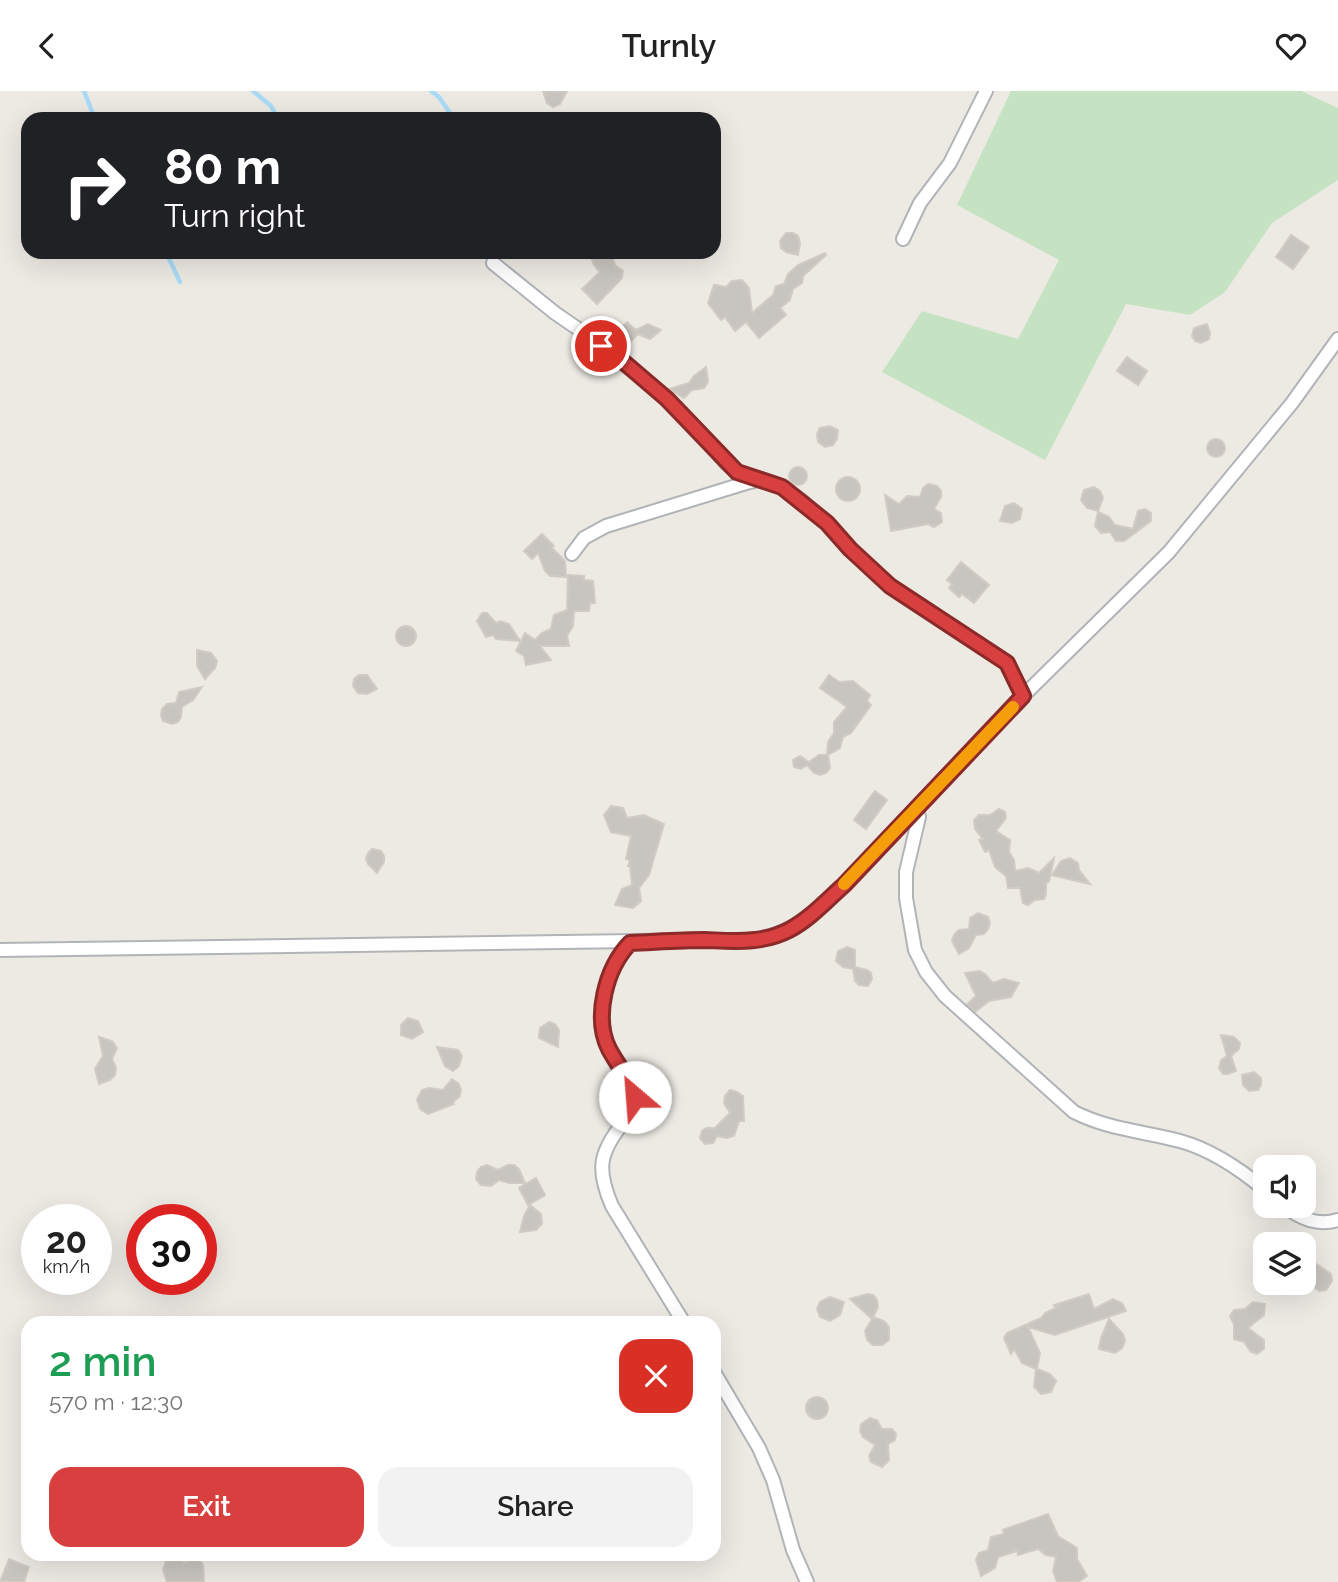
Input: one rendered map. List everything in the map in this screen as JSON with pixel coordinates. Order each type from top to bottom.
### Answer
[{"type":"street","points":[[903,239],[920,203],[950,163],[986,91]]},
{"type":"street","points":[[493,263],[642,377],[690,422],[737,472],[782,487],[827,523],[850,549],[890,586],[1007,663],[1023,696]]},
{"type":"street","points":[[0,950],[707,940],[742,942],[768,938],[789,930],[844,885],[1023,696],[1169,552],[1254,451],[1328,356],[1338,339]]},
{"type":"street","points":[[572,554],[583,538],[606,526],[759,481]]},
{"type":"street","points":[[916,809],[919,817],[906,872],[910,928],[915,950],[926,972],[945,996],[1074,1112],[1097,1123],[1179,1141],[1201,1149],[1227,1162],[1253,1181]]},
{"type":"street","points":[[630,943],[620,953],[614,967],[602,1005],[601,1020],[610,1050],[632,1086],[634,1106],[607,1149],[600,1170],[612,1206],[680,1316]]},
{"type":"street","points":[[1304,1218],[1312,1222],[1327,1223],[1338,1220]]},
{"type":"street","points":[[721,1384],[759,1448],[773,1480],[793,1550],[807,1582]]},
{"type":"green space","points":[[1011,91],[1301,91],[1338,108],[1338,180],[1272,223],[1225,292],[1190,315],[1126,304],[1045,460],[882,372],[922,311],[1018,339],[1059,260],[957,205]]},
{"type":"building","points":[[543,91],[567,91],[560,104],[553,107],[547,103]]},
{"type":"building","points":[[786,233],[798,236],[798,255],[781,248],[780,241]]},
{"type":"building","points":[[1291,235],[1309,247],[1293,269],[1276,257]]},
{"type":"building","points":[[825,253],[826,255],[803,276],[802,283],[793,289],[790,300],[780,308],[786,315],[759,338],[746,322],[735,331],[725,317],[721,320],[708,303],[714,285],[726,287],[732,281],[742,280],[749,288],[752,313],[773,295],[776,286],[784,284],[788,274],[798,265]]},
{"type":"building","points":[[592,259],[613,259],[615,265],[623,271],[622,278],[597,304],[582,289],[600,272]]},
{"type":"building","points":[[627,322],[636,330],[648,324],[661,330],[650,339],[638,334],[625,347],[616,338],[616,333]]},
{"type":"building","points":[[1207,324],[1209,339],[1201,343],[1195,341],[1192,336],[1194,328]]},
{"type":"building","points":[[1127,357],[1147,371],[1138,385],[1117,371]]},
{"type":"building","points":[[706,367],[708,382],[704,388],[692,390],[684,398],[669,389],[689,383]]},
{"type":"building","points":[[830,426],[838,430],[837,439],[833,445],[825,447],[818,442],[817,434],[820,428]]},
{"type":"building","points":[[1212,439],[1220,439],[1225,448],[1223,455],[1212,457],[1207,452],[1207,444]]},
{"type":"building","points":[[798,467],[804,470],[807,476],[804,482],[798,485],[792,482],[789,476],[792,470]]},
{"type":"building","points":[[848,477],[859,484],[860,489],[853,500],[848,501],[837,494],[836,489],[843,478]]},
{"type":"building","points":[[928,484],[937,486],[941,491],[941,497],[934,509],[941,513],[942,522],[934,527],[928,524],[891,531],[885,495],[899,504],[907,496],[920,497],[923,488]]},
{"type":"building","points":[[1094,487],[1100,491],[1103,498],[1098,511],[1087,508],[1081,500],[1084,490]]},
{"type":"building","points":[[1014,503],[1022,509],[1020,519],[1012,523],[1000,521],[1005,506]]},
{"type":"building","points":[[1145,509],[1151,513],[1151,521],[1124,541],[1116,541],[1110,532],[1101,533],[1095,526],[1098,512],[1109,517],[1115,525],[1133,529],[1138,511]]},
{"type":"building","points":[[542,534],[565,561],[566,577],[550,576],[545,571],[538,553],[532,559],[524,551]]},
{"type":"building","points":[[961,562],[989,585],[974,603],[962,594],[959,597],[949,588],[952,584],[947,580]]},
{"type":"building","points":[[568,575],[584,576],[584,580],[593,581],[595,603],[590,603],[589,611],[574,611],[573,626],[567,636],[569,646],[540,646],[551,660],[526,665],[524,656],[516,651],[525,633],[535,640],[551,629],[554,615],[567,610]]},
{"type":"building","points":[[482,613],[487,613],[496,623],[500,621],[509,624],[520,641],[496,639],[493,635],[486,637],[477,621]]},
{"type":"building","points":[[406,626],[413,629],[416,636],[413,643],[406,646],[399,643],[396,636],[399,629]]},
{"type":"building","points":[[197,650],[211,653],[217,661],[215,668],[205,679],[197,666]]},
{"type":"building","points":[[359,675],[367,675],[377,689],[367,694],[358,693],[353,686],[354,679]]},
{"type":"building","points":[[829,675],[839,682],[853,681],[870,695],[867,701],[871,705],[851,733],[843,737],[840,748],[828,755],[830,768],[820,775],[807,765],[801,769],[794,767],[793,760],[800,756],[809,762],[819,755],[827,755],[828,742],[834,733],[834,722],[847,707],[820,688]]},
{"type":"building","points":[[202,687],[193,700],[182,707],[178,722],[172,724],[163,721],[162,709],[167,704],[176,703],[179,692]]},
{"type":"building","points":[[875,791],[887,800],[866,829],[854,820]]},
{"type":"building","points":[[611,806],[623,808],[627,818],[644,815],[664,824],[649,875],[639,888],[641,901],[633,908],[615,905],[622,889],[632,885],[628,866],[630,860],[626,859],[631,836],[611,832],[604,815]]},
{"type":"building","points":[[999,809],[1005,812],[1006,818],[996,831],[1010,840],[1009,852],[1014,860],[1015,871],[1028,868],[1039,873],[1054,858],[1044,899],[1035,900],[1028,905],[1023,903],[1020,888],[1008,888],[1006,876],[995,867],[989,850],[985,852],[979,840],[983,839],[975,829],[974,820],[979,815],[990,815]]},
{"type":"building","points":[[372,849],[381,851],[384,856],[384,862],[377,873],[366,859]]},
{"type":"building","points":[[1070,858],[1078,863],[1079,870],[1090,884],[1052,875],[1061,861]]},
{"type":"building","points":[[978,913],[988,917],[988,929],[984,934],[976,935],[969,948],[959,954],[952,941],[954,935],[959,930],[969,929],[970,918]]},
{"type":"building","points":[[847,947],[855,950],[855,967],[871,973],[872,979],[868,986],[859,985],[855,981],[853,969],[843,967],[836,961],[838,951]]},
{"type":"building","points":[[979,971],[993,983],[1004,979],[1019,983],[1011,997],[989,1001],[975,1012],[967,1004],[976,996],[965,973]]},
{"type":"building","points":[[408,1018],[418,1021],[423,1032],[412,1039],[401,1035],[401,1025]]},
{"type":"building","points":[[549,1022],[555,1024],[559,1030],[558,1047],[539,1038],[540,1028]]},
{"type":"building","points":[[1221,1035],[1234,1037],[1240,1043],[1239,1049],[1231,1056],[1236,1071],[1228,1074],[1223,1074],[1219,1068],[1221,1060],[1227,1056]]},
{"type":"building","points":[[99,1037],[112,1041],[117,1048],[112,1059],[116,1068],[115,1075],[99,1084],[95,1069],[103,1056]]},
{"type":"building","points":[[437,1047],[458,1050],[462,1056],[459,1066],[453,1071],[445,1066]]},
{"type":"building","points":[[1254,1072],[1261,1078],[1261,1085],[1258,1090],[1249,1091],[1243,1085],[1242,1075]]},
{"type":"building","points":[[452,1079],[459,1084],[461,1090],[454,1104],[428,1114],[420,1109],[417,1099],[422,1090],[443,1090]]},
{"type":"building","points":[[730,1090],[743,1096],[744,1121],[739,1121],[734,1136],[717,1136],[713,1143],[705,1144],[700,1138],[702,1131],[715,1128],[730,1113],[724,1103]]},
{"type":"building","points":[[487,1165],[498,1170],[514,1165],[519,1169],[525,1183],[499,1180],[491,1186],[481,1185],[476,1179],[477,1172]]},
{"type":"building","points":[[536,1178],[545,1195],[528,1205],[519,1188]]},
{"type":"building","points":[[530,1205],[541,1214],[542,1224],[536,1230],[520,1232],[524,1216]]},
{"type":"building","points":[[1316,1264],[1331,1274],[1332,1281],[1326,1290],[1316,1289]]},
{"type":"building","points":[[1089,1294],[1094,1309],[1113,1299],[1122,1303],[1126,1311],[1055,1335],[1028,1327],[1040,1353],[1037,1369],[1050,1374],[1056,1381],[1051,1392],[1041,1394],[1034,1387],[1036,1369],[1022,1363],[1014,1349],[1011,1354],[1004,1338],[1007,1333],[1041,1318],[1056,1308],[1054,1305]]},
{"type":"building","points":[[873,1295],[877,1300],[878,1307],[873,1317],[884,1321],[889,1327],[889,1340],[882,1345],[873,1345],[867,1340],[865,1331],[872,1319],[850,1299]]},
{"type":"building","points":[[830,1297],[844,1302],[840,1315],[830,1321],[820,1317],[817,1309],[820,1302]]},
{"type":"building","points":[[1253,1302],[1265,1304],[1264,1315],[1248,1328],[1264,1340],[1264,1349],[1257,1354],[1251,1352],[1244,1342],[1234,1339],[1234,1324],[1230,1316],[1234,1310],[1245,1309]]},
{"type":"building","points":[[1109,1319],[1123,1334],[1125,1341],[1122,1348],[1115,1353],[1099,1349]]},
{"type":"building","points":[[817,1397],[825,1400],[828,1408],[825,1416],[817,1419],[809,1416],[806,1408],[809,1400]]},
{"type":"building","points":[[870,1418],[877,1420],[882,1429],[892,1429],[896,1434],[895,1440],[888,1444],[889,1460],[882,1467],[871,1462],[869,1456],[875,1445],[863,1437],[860,1431],[861,1424]]},
{"type":"building","points":[[1048,1514],[1058,1536],[1077,1548],[1077,1559],[1087,1576],[1078,1582],[1057,1582],[1053,1571],[1056,1557],[1046,1555],[1038,1549],[1018,1555],[1017,1551],[998,1557],[995,1568],[981,1576],[976,1560],[979,1553],[988,1550],[991,1537]]},
{"type":"building","points":[[9,1559],[29,1567],[24,1582],[0,1582]]},
{"type":"building","points":[[166,1561],[201,1561],[204,1582],[167,1582],[163,1570]]},
{"type":"waterway","points":[[84,91],[92,112]]},
{"type":"waterway","points":[[253,91],[274,112]]},
{"type":"waterway","points":[[431,91],[439,97],[449,112]]},
{"type":"waterway","points":[[169,259],[180,282]]},
{"type":"slow traffic","points":[[844,884],[1013,707]]},
{"type":"route","points":[[601,346],[667,399],[737,472],[782,487],[802,501],[890,586],[1007,663],[1023,696],[844,885],[789,930],[768,938],[742,942],[707,940],[630,943],[620,953],[607,986],[601,1020],[603,1034],[610,1050],[632,1086],[635,1097]]}]
